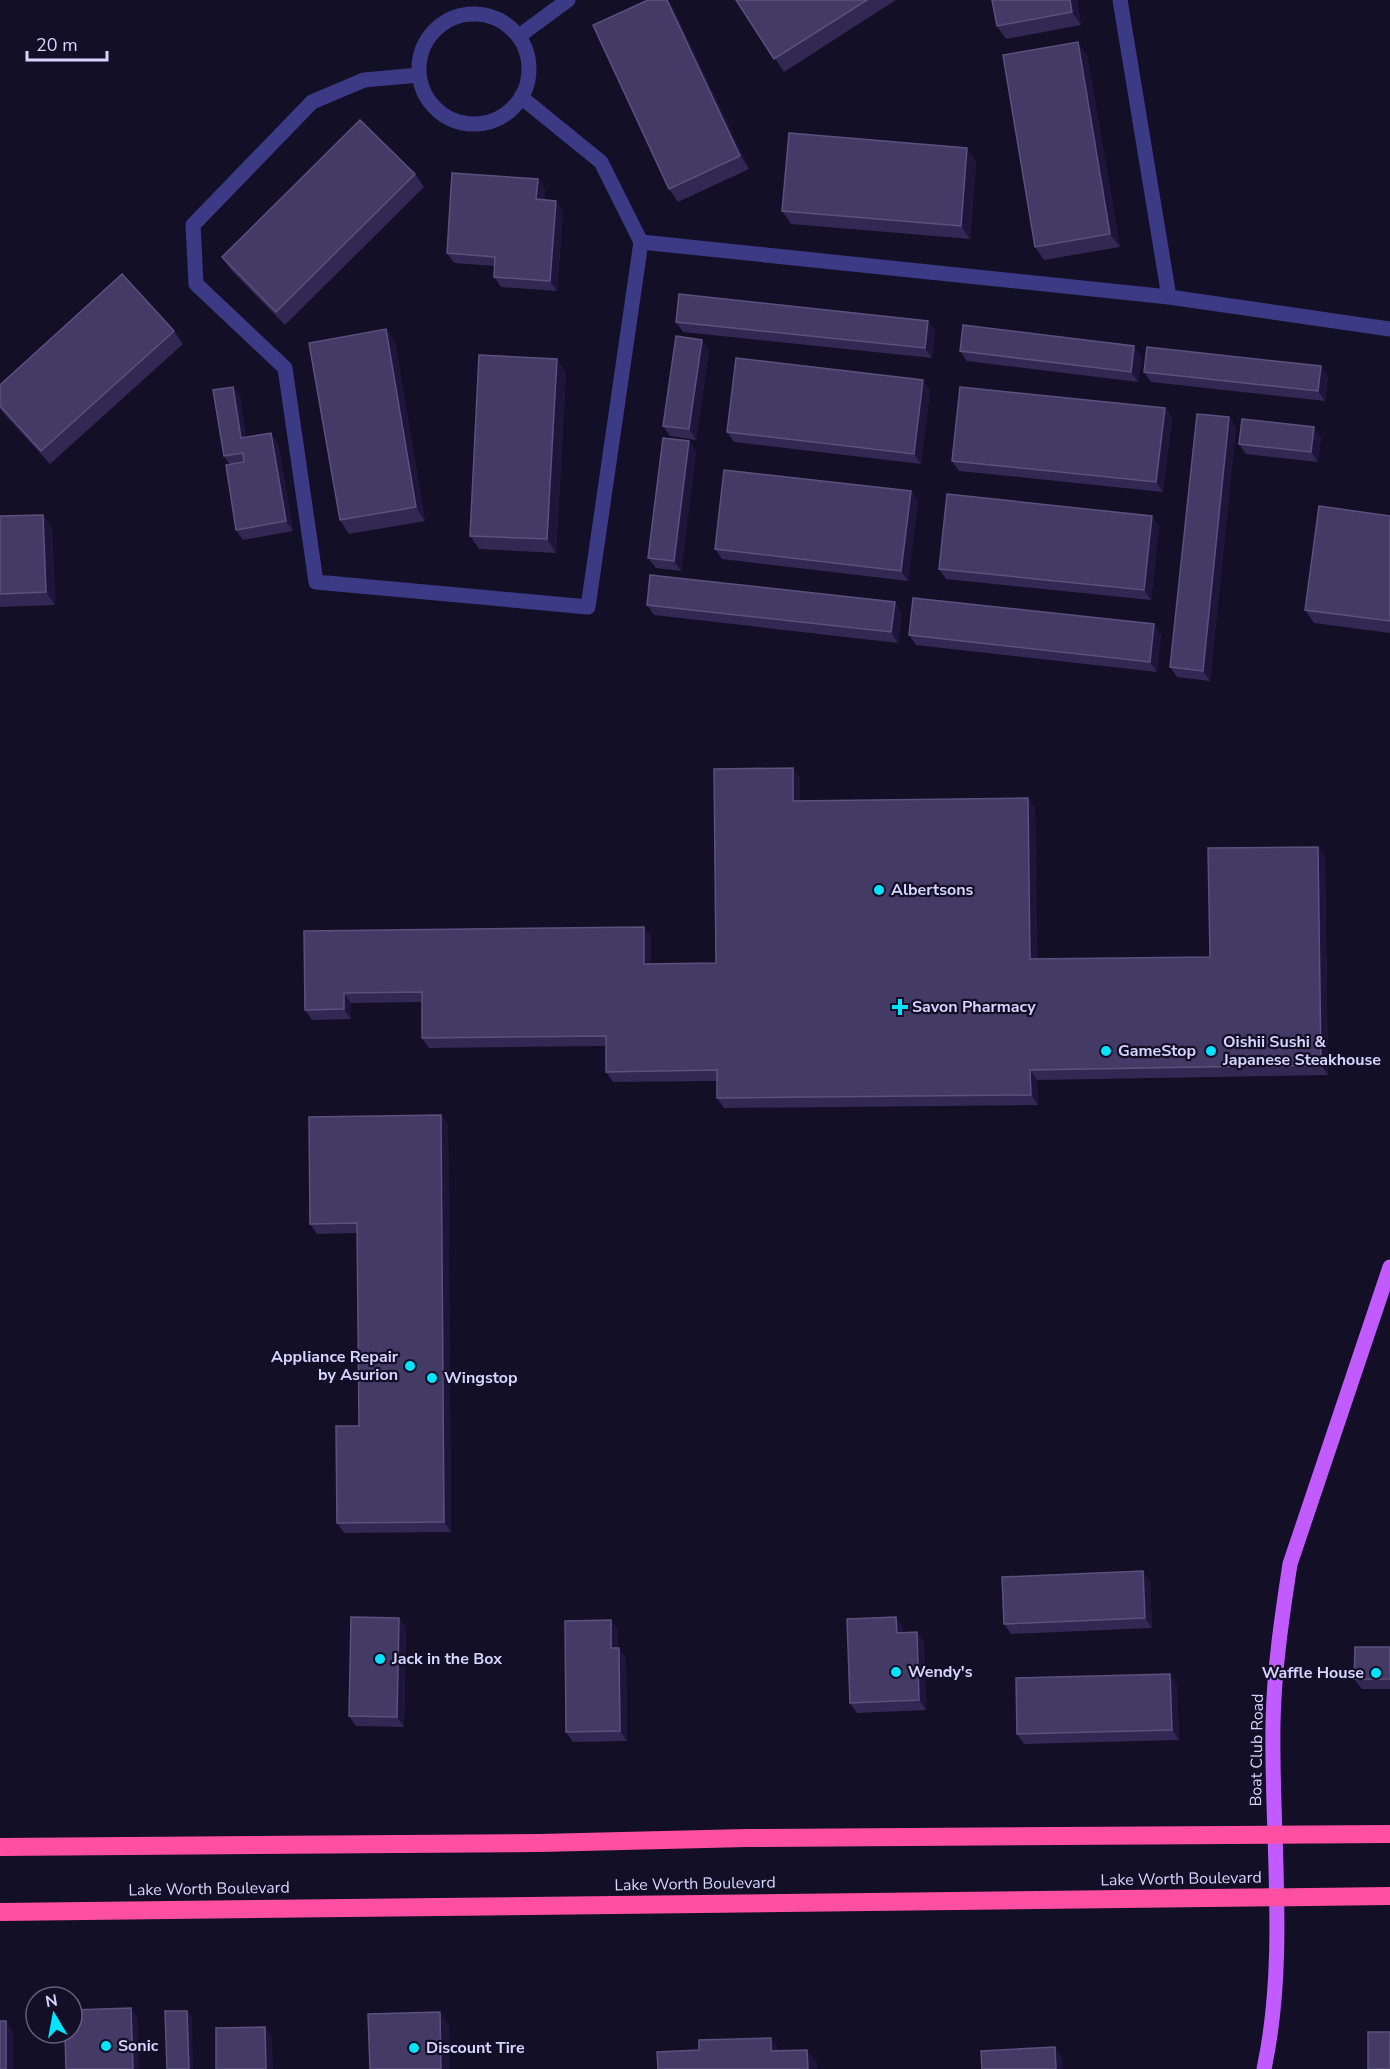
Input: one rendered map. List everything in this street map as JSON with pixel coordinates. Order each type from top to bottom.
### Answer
[{"type":"highway","points":[[0,1847],[527,1844],[747,1838],[1390,1834]]},
{"type":"highway","name":"Lake Worth Boulevard","points":[[0,1912],[1390,1896]]},
{"type":"main road","name":"Boat Club Road","points":[[1264,2069],[1276,1977],[1273,1721],[1282,1616],[1290,1564],[1390,1267]]},
{"type":"street","points":[[519,36],[568,0]]},
{"type":"street","points":[[1120,0],[1169,297]]},
{"type":"street","points":[[466,7],[506,23],[519,36],[527,53],[529,71],[525,89],[516,105],[501,117],[484,123],[465,123],[448,118],[434,107],[424,92],[419,75],[420,58],[426,41],[437,27],[466,7]]},
{"type":"street","points":[[419,75],[364,80],[312,102],[193,225],[196,284],[285,368],[316,582],[588,607],[640,242],[601,162],[521,97]]},
{"type":"street","points":[[640,242],[1169,297],[1390,329]]},
{"type":"building","points":[[648,0],[667,0],[740,156],[669,189],[593,25]]},
{"type":"building","points":[[736,0],[867,0],[774,59]]},
{"type":"building","points":[[992,0],[1070,0],[1072,12],[997,26]]},
{"type":"building","points":[[1078,42],[1110,234],[1035,247],[1003,55]]},
{"type":"building","points":[[360,120],[415,174],[276,312],[222,257]]},
{"type":"building","points":[[789,133],[967,148],[961,226],[782,211]]},
{"type":"building","points":[[452,173],[538,179],[536,199],[556,201],[550,281],[494,277],[495,257],[447,253]]},
{"type":"building","points":[[122,274],[174,331],[41,451],[0,406],[0,385]]},
{"type":"building","points":[[679,294],[928,321],[925,348],[676,322]]},
{"type":"building","points":[[963,325],[1134,346],[1131,372],[960,351]]},
{"type":"building","points":[[386,329],[416,507],[340,520],[309,343]]},
{"type":"building","points":[[676,336],[702,340],[689,429],[663,426]]},
{"type":"building","points":[[1147,347],[1321,366],[1318,391],[1144,372]]},
{"type":"building","points":[[479,355],[557,359],[547,539],[470,536]]},
{"type":"building","points":[[736,358],[923,380],[914,454],[727,432]]},
{"type":"building","points":[[233,387],[241,438],[271,433],[286,521],[236,530],[226,465],[244,462],[243,453],[224,456],[213,390]]},
{"type":"building","points":[[960,387],[1165,408],[1156,482],[952,461]]},
{"type":"building","points":[[1197,414],[1229,417],[1203,671],[1170,667]]},
{"type":"building","points":[[1242,419],[1314,427],[1311,452],[1239,444]]},
{"type":"building","points":[[663,438],[689,441],[674,561],[648,558]]},
{"type":"building","points":[[724,470],[911,491],[901,571],[715,549]]},
{"type":"building","points":[[947,494],[1152,516],[1144,590],[939,569]]},
{"type":"building","points":[[1319,506],[1390,516],[1390,621],[1305,610]]},
{"type":"building","points":[[43,515],[46,592],[0,594],[0,516]]},
{"type":"building","points":[[650,575],[895,602],[891,632],[647,605]]},
{"type":"building","points":[[913,598],[1154,624],[1150,662],[909,635]]},
{"type":"building","points":[[793,768],[793,801],[1028,798],[1030,959],[1210,957],[1208,848],[1318,847],[1321,1065],[1030,1070],[1031,1095],[717,1098],[717,1070],[606,1072],[606,1036],[422,1038],[422,992],[344,993],[344,1009],[305,1010],[304,931],[644,927],[644,964],[716,963],[714,769]]},
{"type":"building","points":[[441,1115],[444,1522],[337,1523],[336,1426],[359,1426],[357,1223],[310,1224],[309,1117]]},
{"type":"building","points":[[1143,1571],[1145,1618],[1004,1624],[1002,1577]]},
{"type":"building","points":[[351,1617],[399,1618],[397,1717],[349,1716]]},
{"type":"building","points":[[896,1617],[897,1633],[917,1632],[919,1700],[850,1703],[847,1619]]},
{"type":"building","points":[[611,1620],[611,1648],[619,1648],[620,1731],[566,1732],[565,1621]]},
{"type":"building","points":[[1355,1647],[1390,1647],[1390,1679],[1354,1679]]},
{"type":"building","points":[[1170,1674],[1172,1730],[1017,1734],[1016,1678]]},
{"type":"building","name":"Sonic","points":[[131,2008],[133,2069],[66,2069],[65,2045],[84,2045],[84,2010]]},
{"type":"building","points":[[165,2011],[187,2011],[189,2069],[167,2069]]},
{"type":"building","name":"Discount Tire","points":[[440,2012],[441,2069],[370,2069],[368,2014]]},
{"type":"building","points":[[0,2021],[6,2021],[6,2069],[0,2069]]},
{"type":"building","points":[[265,2027],[266,2069],[216,2069],[216,2028]]},
{"type":"building","points":[[1368,2032],[1390,2032],[1390,2069],[1368,2069]]},
{"type":"building","points":[[771,2038],[771,2051],[807,2050],[808,2069],[658,2069],[657,2052],[699,2050],[699,2040]]},
{"type":"building","points":[[1055,2047],[1056,2069],[982,2069],[981,2051]]},
{"type":"place","name":"Albertsons","points":[[879,890]]},
{"type":"place","name":"Savon Pharmacy","points":[[900,1007]]},
{"type":"place","name":"GameStop","points":[[1106,1051]]},
{"type":"place","name":"Oishii Sushi & Japanese Steakhouse","points":[[1211,1051]]},
{"type":"place","name":"Appliance Repair by Asurion","points":[[410,1366]]},
{"type":"place","name":"Wingstop","points":[[432,1378]]},
{"type":"place","name":"Jack in the Box","points":[[380,1659]]},
{"type":"place","name":"Wendy's","points":[[896,1672]]},
{"type":"place","name":"Waffle House","points":[[1376,1673]]},
{"type":"place","name":"Sonic","points":[[106,2046]]},
{"type":"place","name":"Discount Tire","points":[[414,2048]]}]
